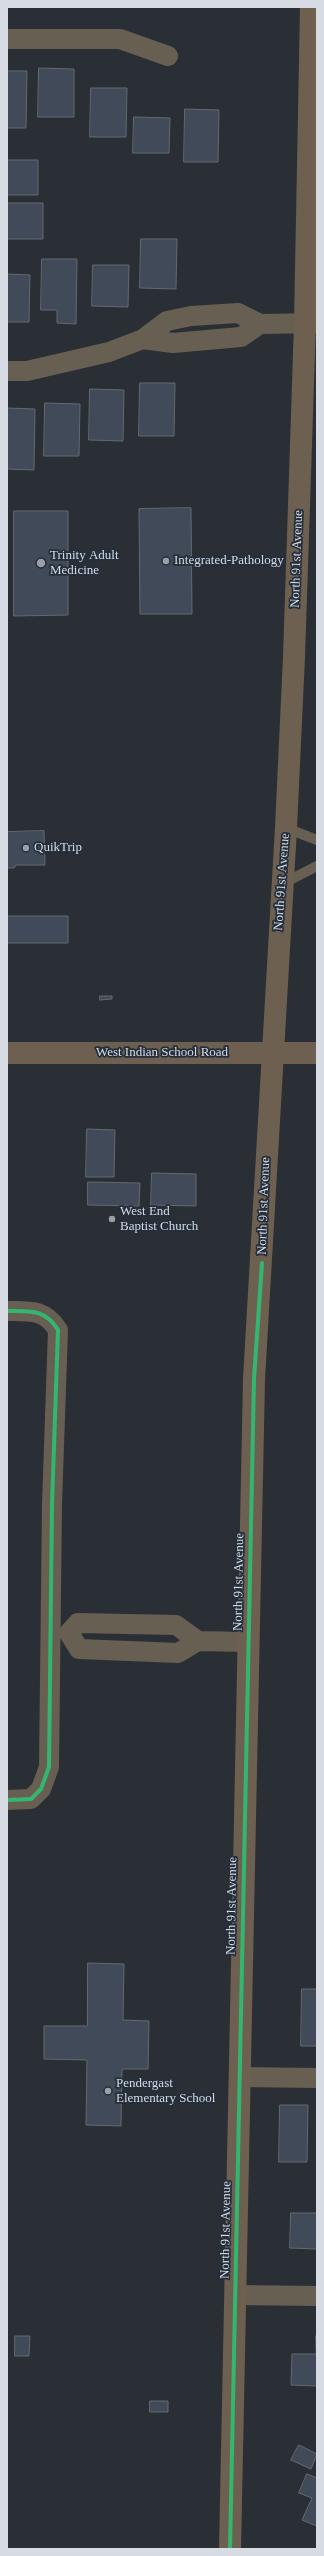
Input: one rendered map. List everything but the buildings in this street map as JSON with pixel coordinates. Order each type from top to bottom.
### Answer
[{"type":"main road","name":"North 91st Avenue","points":[[230,2549],[254,1379],[286,828],[311,323],[311,7]]},
{"type":"main road","name":"West Indian School Road","points":[[7,1053],[317,1053]]},
{"type":"street","points":[[7,39],[120,39],[168,56]]},
{"type":"street","points":[[7,371],[27,371],[71,362],[143,339],[173,343],[241,337],[260,324],[311,323]]},
{"type":"street","points":[[7,1311],[33,1311],[51,1318],[58,1330],[49,1631],[49,1767],[42,1789],[31,1799],[7,1800]]},
{"type":"street","points":[[69,1633],[78,1623],[176,1624],[198,1640],[248,1642]]},
{"type":"street","points":[[49,1631],[69,1633],[80,1649],[178,1653],[198,1640]]},
{"type":"street","points":[[239,2077],[317,2078]]},
{"type":"street","points":[[235,2295],[317,2296]]},
{"type":"lane","points":[[286,828],[317,840]]},
{"type":"lane","points":[[282,884],[317,866]]},
{"type":"cycle path","points":[[230,2549],[254,1379],[262,1263]]},
{"type":"cycle path","points":[[7,1311],[30,1311],[42,1315],[48,1318],[58,1330],[52,1504],[49,1767],[41,1789],[31,1799],[7,1800]]},
{"type":"place","name":"Integrated-Pathology","points":[[166,561]]},
{"type":"place","name":"Trinity Adult Medicine","points":[[41,563]]},
{"type":"place","name":"QuikTrip","points":[[26,848]]},
{"type":"place","name":"West End Baptist Church","points":[[112,1219]]},
{"type":"place","name":"Pendergast Elementary School","points":[[108,2091]]}]
